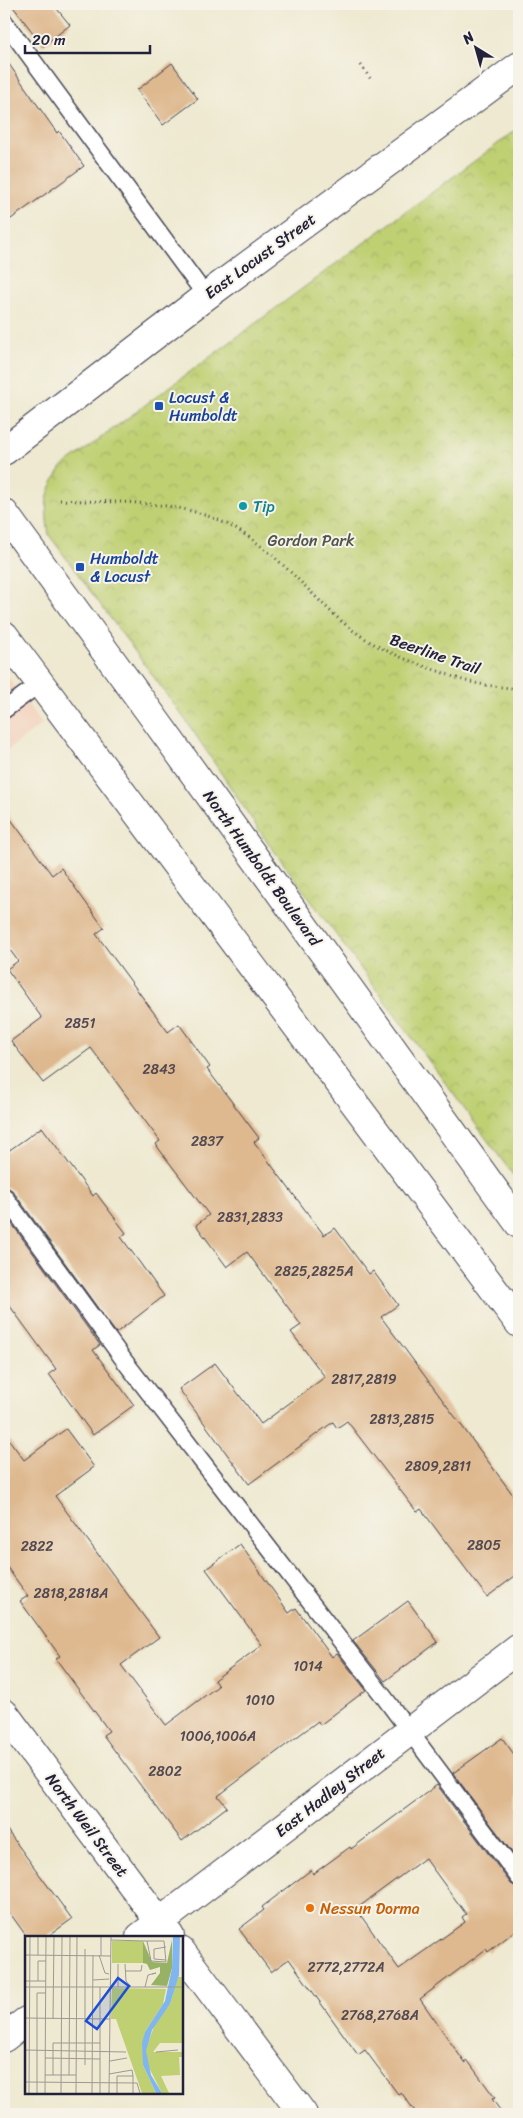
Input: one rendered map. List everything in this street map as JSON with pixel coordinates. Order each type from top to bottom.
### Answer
[{"type":"main road","name":"East Locust Street","points":[[4,451],[206,296],[519,66]]},
{"type":"main road","name":"North Humboldt Boulevard","points":[[4,514],[151,714],[519,1224]]},
{"type":"main road","points":[[4,635],[519,1323]]},
{"type":"main road","name":"East Hadley Street","points":[[157,1932],[410,1731],[519,1648]]},
{"type":"main road","name":"North Weil Street","points":[[4,1713],[157,1932]]},
{"type":"main road","points":[[182,1952],[303,2114]]},
{"type":"main road","points":[[4,2038],[25,2022]]},
{"type":"lane","points":[[4,21],[206,296]]},
{"type":"lane","points":[[4,710],[39,684]]},
{"type":"lane","points":[[4,1196],[126,1363],[410,1731],[519,1878]]},
{"type":"path","points":[[361,65],[372,81]]},
{"type":"path","name":"Beerline Trail","points":[[60,500],[145,503],[170,506],[216,519],[236,529],[260,545],[288,569],[340,620],[387,652],[470,682],[519,689]]},
{"type":"shaded area","points":[[4,672],[42,724],[4,753]]},
{"type":"green space","name":"Gordon Park","points":[[519,128],[519,1183],[261,833],[187,722],[49,535],[46,506],[49,491],[63,466]]},
{"type":"building","points":[[11,4],[53,4],[70,25],[43,46]]},
{"type":"building","points":[[4,57],[57,133],[59,131],[84,166],[4,224]]},
{"type":"building","points":[[172,63],[198,99],[163,125],[137,90]]},
{"type":"building","points":[[4,810],[52,875],[61,868],[104,928],[96,934],[168,1032],[179,1024],[210,1067],[207,1069],[259,1138],[254,1142],[324,1235],[335,1228],[369,1274],[373,1271],[398,1305],[381,1317],[519,1503],[519,1573],[487,1597],[421,1509],[417,1512],[347,1421],[337,1428],[333,1422],[249,1484],[179,1389],[215,1363],[261,1424],[325,1377],[291,1332],[301,1325],[247,1252],[227,1267],[196,1225],[209,1215],[159,1149],[156,1144],[160,1141],[91,1048],[43,1083],[11,1041],[42,1018],[7,969],[18,961],[4,942]]},
{"type":"building","points":[[42,1127],[93,1196],[96,1193],[126,1233],[121,1237],[164,1296],[116,1333],[12,1190],[4,1186],[4,1154]]},
{"type":"building","points":[[4,1213],[100,1345],[93,1350],[134,1405],[93,1435],[49,1374],[56,1369],[4,1298]]},
{"type":"building","points":[[66,1429],[94,1467],[55,1496],[159,1637],[121,1665],[166,1725],[218,1686],[214,1680],[262,1645],[206,1569],[240,1544],[289,1613],[296,1608],[332,1657],[337,1653],[366,1690],[320,1725],[318,1721],[218,1796],[227,1807],[182,1841],[103,1735],[109,1731],[56,1659],[60,1656],[20,1601],[28,1596],[4,1563],[4,1433],[24,1460]]},
{"type":"building","points":[[408,1601],[438,1642],[385,1681],[353,1641]]},
{"type":"building","points":[[502,1738],[519,1761],[519,1862],[453,1773]]},
{"type":"building","points":[[437,1785],[511,1884],[519,1888],[519,1928],[488,1952],[486,1949],[420,1999],[465,2063],[468,2061],[495,2098],[492,2099],[503,2114],[417,2114],[401,2092],[398,2094],[365,2050],[358,2055],[289,1959],[271,1972],[239,1929],[264,1910],[262,1907],[311,1870],[313,1874],[350,1847],[351,1849]],"holes":[[[425,1858],[466,1914],[462,1917],[465,1922],[399,1969],[356,1909]]]},
{"type":"building","points":[[4,1826],[72,1919],[48,1936],[26,1936],[4,1905]]},
{"type":"place","name":"Locust & Humboldt","points":[[159,406]]},
{"type":"place","name":"Tip","points":[[243,506]]},
{"type":"place","name":"Humboldt & Locust","points":[[80,567]]},
{"type":"place","name":"Nessun Dorma","points":[[310,1908]]}]
